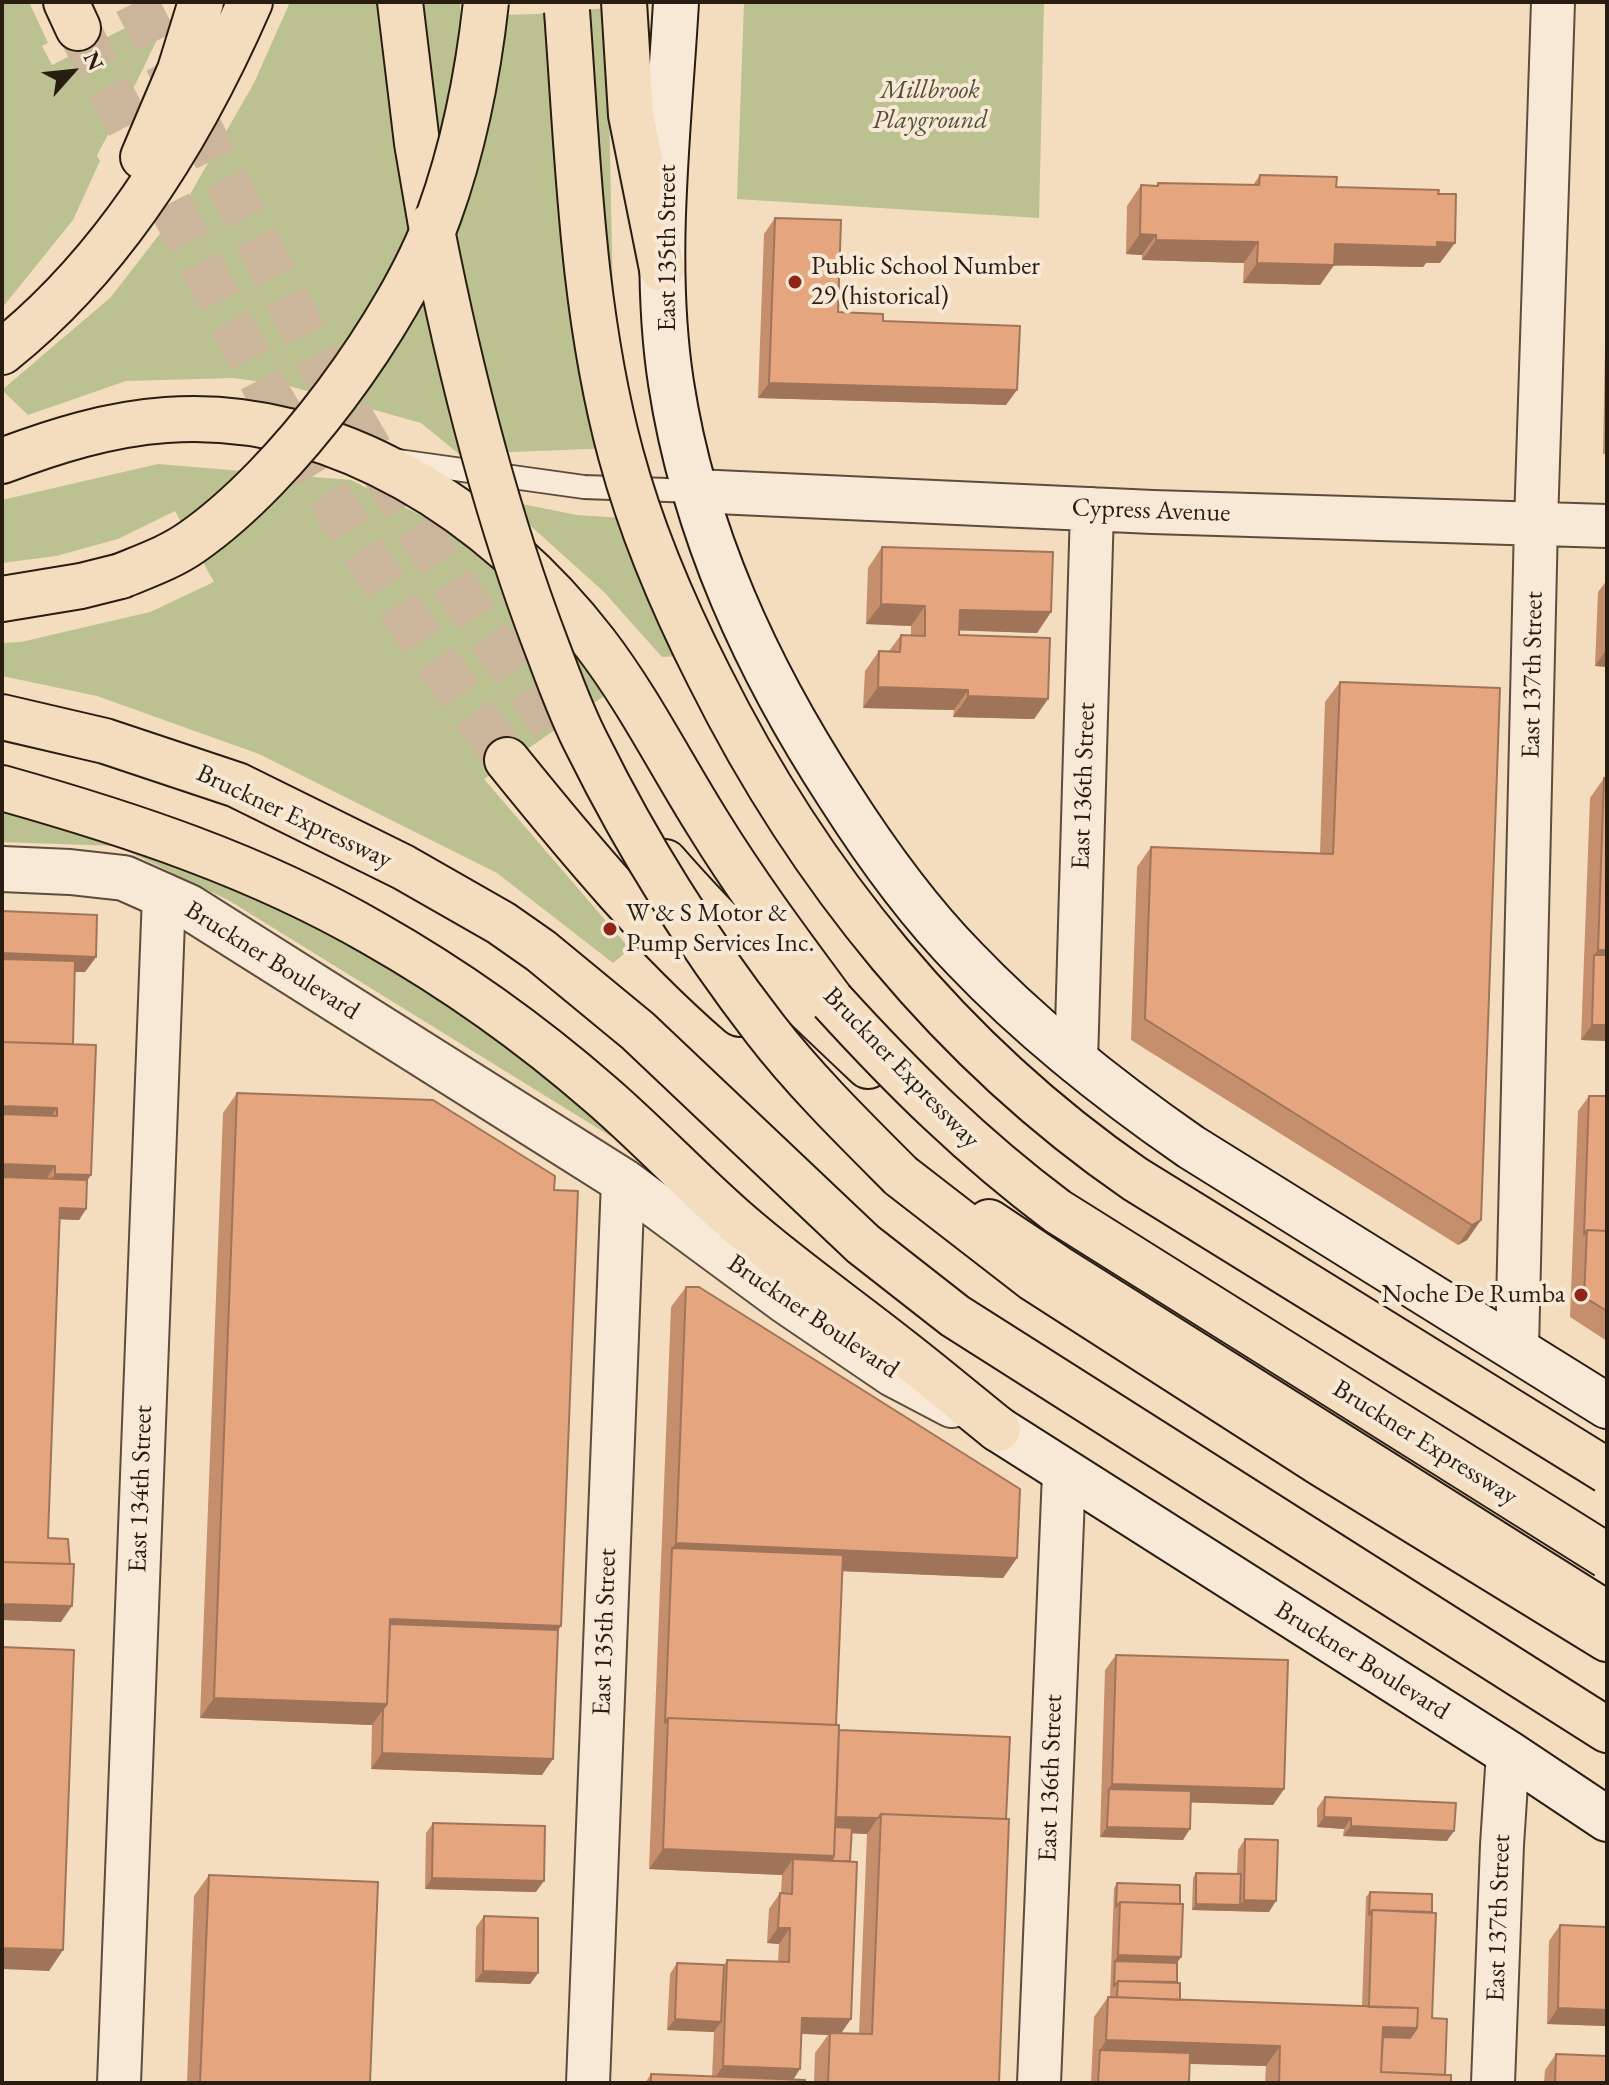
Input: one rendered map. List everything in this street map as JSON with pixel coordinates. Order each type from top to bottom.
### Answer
[{"type":"main road","points":[[97,260],[168,102],[201,2]]},
{"type":"main road","points":[[2,352],[37,322],[97,260],[190,126],[250,2]]},
{"type":"main road","points":[[400,2],[417,143],[451,325],[479,438],[527,595],[587,745],[661,876],[736,989],[767,1031],[859,1135],[901,1176],[968,1230],[1034,1279],[1322,1464],[1607,1639]]},
{"type":"main road","points":[[2,599],[121,576],[190,544],[246,497],[330,402],[394,308],[419,262],[438,217],[454,169],[479,64],[486,2]]},
{"type":"main road","points":[[566,2],[589,287],[596,341],[621,455],[660,574],[686,630],[744,745],[817,860],[858,917],[943,1015],[997,1069],[1092,1149],[1135,1179],[1607,1471]]},
{"type":"main road","points":[[624,2],[631,115],[662,269]]},
{"type":"main road","name":"East 135th Street","points":[[676,2],[662,269],[671,382],[695,491]]},
{"type":"main road","name":"Bruckner Expressway","points":[[2,461],[95,431],[169,419],[202,419],[259,425],[361,456],[408,479],[449,505],[530,568],[562,602],[613,667],[748,885],[832,1001],[961,1134],[1025,1187],[1103,1241],[1607,1554]]},
{"type":"main road","points":[[695,491],[711,545],[756,651],[824,772],[864,834],[911,897],[964,959],[1076,1062],[1135,1109],[1607,1406]]},
{"type":"main road","name":"Bruckner Expressway","points":[[2,717],[105,741],[224,781],[362,846],[501,923],[577,979],[671,1061],[863,1244],[955,1316],[1607,1730]]},
{"type":"main road","points":[[555,727],[630,822],[698,900],[787,990],[924,1118],[1014,1188],[1113,1254],[1607,1554]]},
{"type":"main road","points":[[507,760],[572,841],[641,919],[729,1005],[870,1129],[959,1201],[1071,1276],[1607,1614]]},
{"type":"main road","points":[[2,788],[201,851],[324,907],[426,964],[539,1044],[599,1093],[770,1250],[998,1429]]},
{"type":"main road","name":"Bruckner Boulevard","points":[[2,869],[124,878],[189,907],[623,1181],[787,1302],[893,1374],[998,1429],[1607,1819]]},
{"type":"street","name":"East 137th Street","points":[[1517,1349],[1536,523],[1553,2]]},
{"type":"street","name":"Cypress Avenue","points":[[695,491],[1092,509],[1607,526]]},
{"type":"street","name":"East 136th Street","points":[[1076,1062],[1092,509]]},
{"type":"street","name":"East 134th Street","points":[[119,2083],[164,895]]},
{"type":"street","name":"East 135th Street","points":[[588,2083],[623,1181]]},
{"type":"street","name":"East 136th Street","points":[[1039,2083],[1064,1473]]},
{"type":"street","name":"East 137th Street","points":[[1493,2083],[1508,1753]]},
{"type":"lane","points":[[361,456],[584,487],[695,491]]},
{"type":"green space","points":[[2,2],[29,2],[48,43],[42,46],[52,65],[153,14],[168,17],[97,155],[100,161],[73,220],[2,308]]},
{"type":"green space","points":[[290,2],[460,2],[460,16],[607,8],[616,448],[459,454],[421,423],[289,386],[234,378],[126,381],[28,415],[2,390],[111,297],[189,196],[254,83]]},
{"type":"green space","name":"Millbrook Playground","points":[[744,2],[1044,2],[1039,218],[737,199]]},
{"type":"green space","points":[[158,464],[351,480],[444,527],[565,625],[607,694],[484,779],[630,949],[613,963],[497,873],[259,754],[97,696],[2,676],[2,643],[21,642],[150,612],[214,582],[175,511],[118,539],[56,556],[2,563],[2,500]]},
{"type":"green space","points":[[502,500],[577,515],[639,519],[679,656],[662,657],[604,592]]},
{"type":"green space","points":[[2,800],[111,831],[436,978],[736,1236],[620,1142],[228,900],[117,846],[2,842]]},
{"type":"building","points":[[1260,175],[1337,177],[1336,187],[1439,190],[1438,194],[1456,194],[1455,243],[1437,242],[1437,247],[1335,244],[1334,265],[1257,263],[1258,242],[1156,240],[1156,235],[1140,234],[1141,185],[1259,185]]},
{"type":"building","name":"Public School Number 29 (historical)","points":[[775,218],[841,220],[838,312],[883,314],[883,321],[1020,326],[1017,390],[769,383]]},
{"type":"building","points":[[882,547],[1053,552],[1051,612],[960,610],[959,635],[1050,638],[1048,699],[968,696],[968,690],[878,687],[879,651],[900,652],[901,635],[925,636],[925,606],[881,604]]},
{"type":"building","points":[[1340,682],[1500,688],[1481,1220],[1472,1225],[1145,1019],[1151,847],[1333,854]]},
{"type":"building","points":[[1604,778],[1607,778],[1607,950],[1598,950]]},
{"type":"building","points":[[2,911],[97,915],[96,957],[2,953]]},
{"type":"building","points":[[1594,955],[1607,955],[1607,1025],[1592,1025]]},
{"type":"building","points":[[2,959],[75,961],[73,1044],[2,1042]]},
{"type":"building","points":[[2,1042],[96,1045],[91,1175],[55,1174],[55,1166],[2,1164],[2,1114],[57,1116],[57,1108],[2,1106]]},
{"type":"building","points":[[237,1093],[433,1100],[555,1176],[554,1190],[578,1191],[561,1626],[390,1619],[387,1704],[214,1698]]},
{"type":"building","points":[[1589,1096],[1607,1096],[1607,1231],[1587,1230],[1584,1235]]},
{"type":"building","points":[[2,1177],[87,1180],[86,1209],[60,1208],[48,1538],[68,1539],[70,1564],[2,1562]]},
{"type":"building","points":[[1587,1230],[1607,1231],[1607,1311],[1584,1297]]},
{"type":"building","points":[[686,1287],[699,1287],[1020,1489],[1017,1558],[676,1543]]},
{"type":"building","points":[[672,1548],[843,1555],[836,1725],[668,1718],[665,1723]]},
{"type":"building","points":[[2,1562],[74,1564],[72,1606],[2,1604]]},
{"type":"building","points":[[390,1624],[558,1630],[553,1759],[382,1753]]},
{"type":"building","points":[[2,1647],[74,1650],[63,1950],[2,1948]]},
{"type":"building","points":[[1116,1655],[1288,1660],[1284,1789],[1112,1784]]},
{"type":"building","points":[[668,1718],[839,1725],[834,1856],[663,1849]]},
{"type":"building","points":[[839,1730],[1010,1737],[1006,1819],[881,1814],[878,1818],[836,1817]]},
{"type":"building","points":[[1109,1789],[1191,1791],[1190,1829],[1107,1827]]},
{"type":"building","points":[[1325,1797],[1456,1803],[1454,1831],[1351,1826],[1351,1818],[1324,1817]]},
{"type":"building","points":[[881,1814],[1009,1819],[999,2083],[828,2083],[830,2033],[872,2034]]},
{"type":"building","points":[[433,1823],[545,1826],[544,1881],[432,1878]]},
{"type":"building","points":[[835,1827],[852,1828],[850,1861],[831,1861]]},
{"type":"building","points":[[1245,1839],[1278,1840],[1276,1901],[1244,1900]]},
{"type":"building","points":[[793,1859],[857,1862],[851,2019],[802,2018],[800,2069],[723,2066],[727,1960],[789,1962],[790,1928],[778,1928],[780,1893],[792,1894]]},
{"type":"building","points":[[1196,1873],[1241,1874],[1240,1905],[1196,1904]]},
{"type":"building","points":[[209,1875],[378,1882],[370,2083],[200,2083]]},
{"type":"building","points":[[1117,1883],[1180,1885],[1180,1904],[1120,1902],[1116,1907]]},
{"type":"building","points":[[1370,1892],[1432,1894],[1432,1912],[1372,1910],[1369,1915]]},
{"type":"building","points":[[1120,1902],[1183,1904],[1181,1957],[1118,1955]]},
{"type":"building","points":[[1372,1910],[1436,1913],[1432,2018],[1447,2019],[1445,2075],[1381,2072],[1383,2037],[1410,2038],[1417,2028],[1418,2008],[1369,2007]]},
{"type":"building","points":[[484,1916],[538,1918],[538,1973],[483,1971]]},
{"type":"building","points":[[1560,1925],[1607,1927],[1607,2010],[1558,2008]]},
{"type":"building","points":[[1115,1961],[1177,1963],[1177,1982],[1118,1981],[1114,1986]]},
{"type":"building","points":[[677,1963],[724,1965],[721,2022],[675,2019]]},
{"type":"building","points":[[1118,1981],[1180,1983],[1180,2000],[1117,1997]]},
{"type":"building","points":[[1108,1997],[1418,2008],[1417,2028],[1383,2027],[1381,2072],[1451,2075],[1451,2083],[1279,2083],[1280,2046],[1106,2040]]},
{"type":"building","points":[[1100,2050],[1190,2053],[1189,2083],[1098,2083]]},
{"type":"building","points":[[1556,2054],[1607,2056],[1607,2083],[1555,2083]]},
{"type":"building","points":[[651,2074],[805,2080],[805,2083],[651,2083]]},
{"type":"tunnel","points":[[136,2],[322,367],[414,524],[555,727]]},
{"type":"tunnel","points":[[78,28],[264,386],[357,542],[424,644],[507,760]]},
{"type":"place","name":"Public School Number 29 (historical)","points":[[795,282]]},
{"type":"place","name":"W & S Motor & Pump Services Inc.","points":[[610,929]]},
{"type":"place","name":"Noche De Rumba","points":[[1581,1295]]}]
